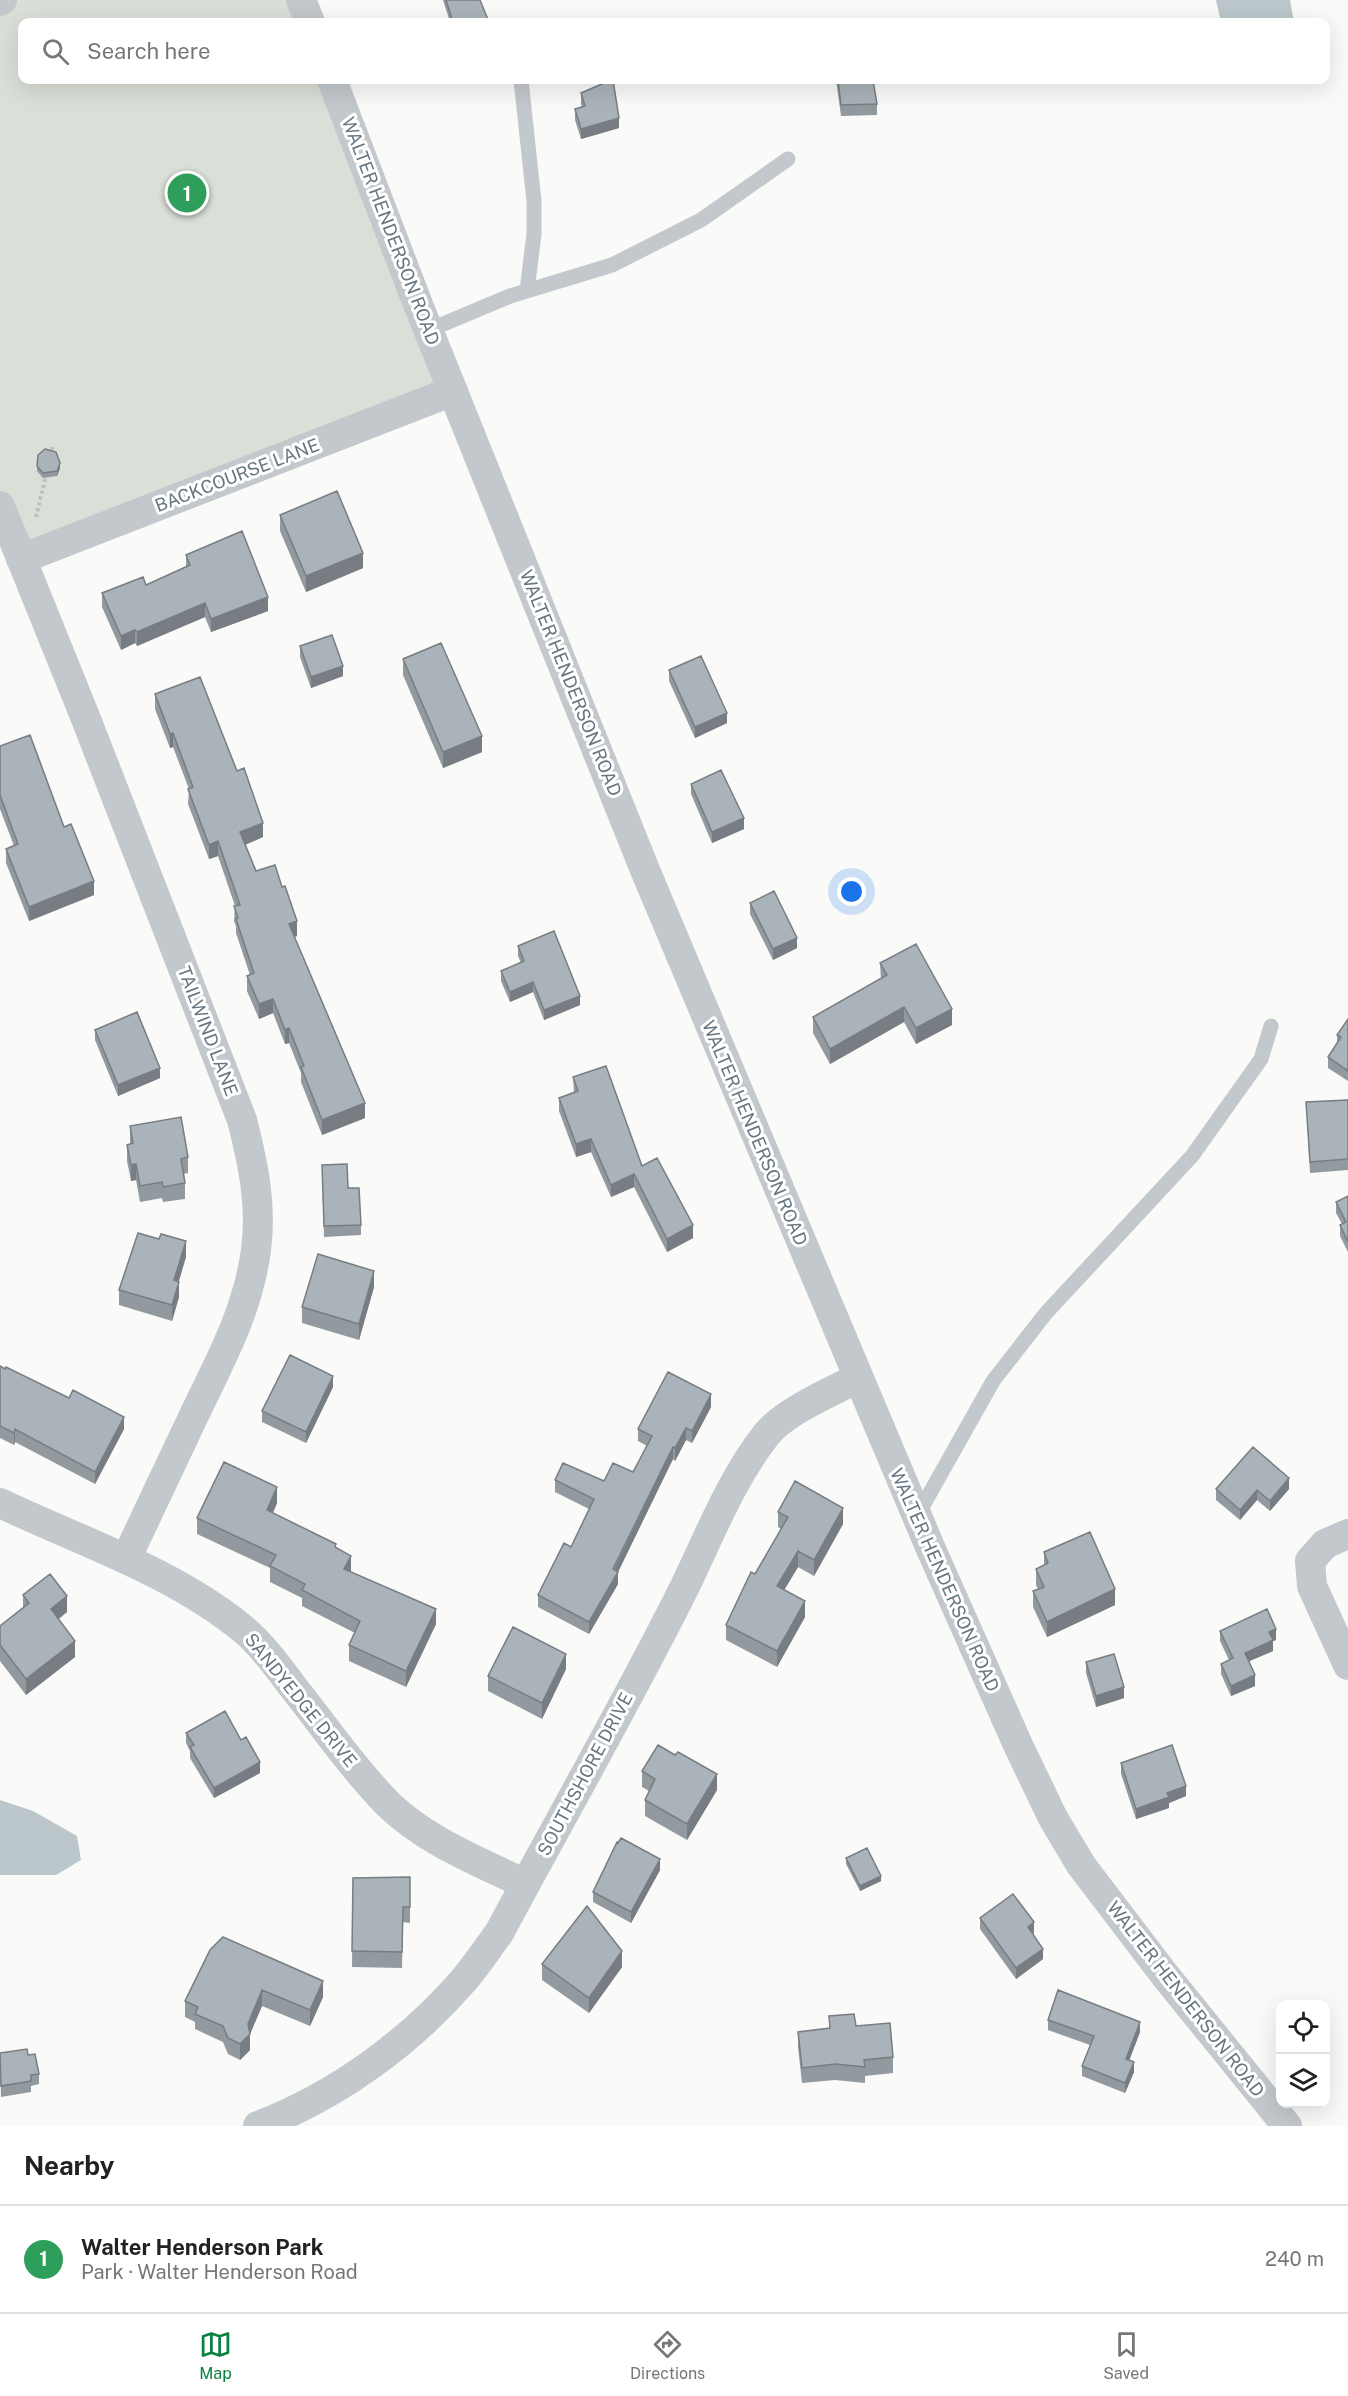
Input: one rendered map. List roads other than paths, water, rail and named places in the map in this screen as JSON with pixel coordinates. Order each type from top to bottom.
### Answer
[{"type":"street","points":[[301,0],[308,18]]},
{"type":"street","name":"WALTER HENDERSON ROAD","points":[[334,84],[453,391],[645,870],[858,1378],[1018,1745],[1053,1818],[1081,1865],[1164,1974],[1287,2126]]},
{"type":"street","name":"BACKCOURSE LANE","points":[[21,559],[453,391]]},
{"type":"street","name":"TAILWIND LANE","points":[[0,506],[86,719],[242,1120],[252,1159],[258,1199],[256,1249],[246,1301],[229,1344],[126,1559]]},
{"type":"street","name":"SOUTHSHORE DRIVE","points":[[258,2126],[332,2091],[426,2020],[463,1980],[499,1933],[675,1608],[723,1507],[767,1433],[790,1415],[824,1394],[858,1378]]},
{"type":"street","name":"SANDYEDGE DRIVE","points":[[0,1503],[126,1559],[191,1593],[244,1630],[270,1658],[366,1780],[390,1805],[413,1825],[445,1845],[525,1884]]},
{"type":"street","points":[[1348,1534],[1325,1544],[1310,1561],[1312,1586],[1348,1665]]},
{"type":"lane","points":[[521,84],[534,201],[534,234],[527,291]]},
{"type":"lane","points":[[429,330],[527,291],[622,260],[701,220],[788,159]]},
{"type":"lane","points":[[917,1516],[993,1381],[1046,1313],[1192,1156],[1261,1059],[1271,1026]]},
{"type":"place","name":"Walter Henderson Park","points":[[187,193]]}]
